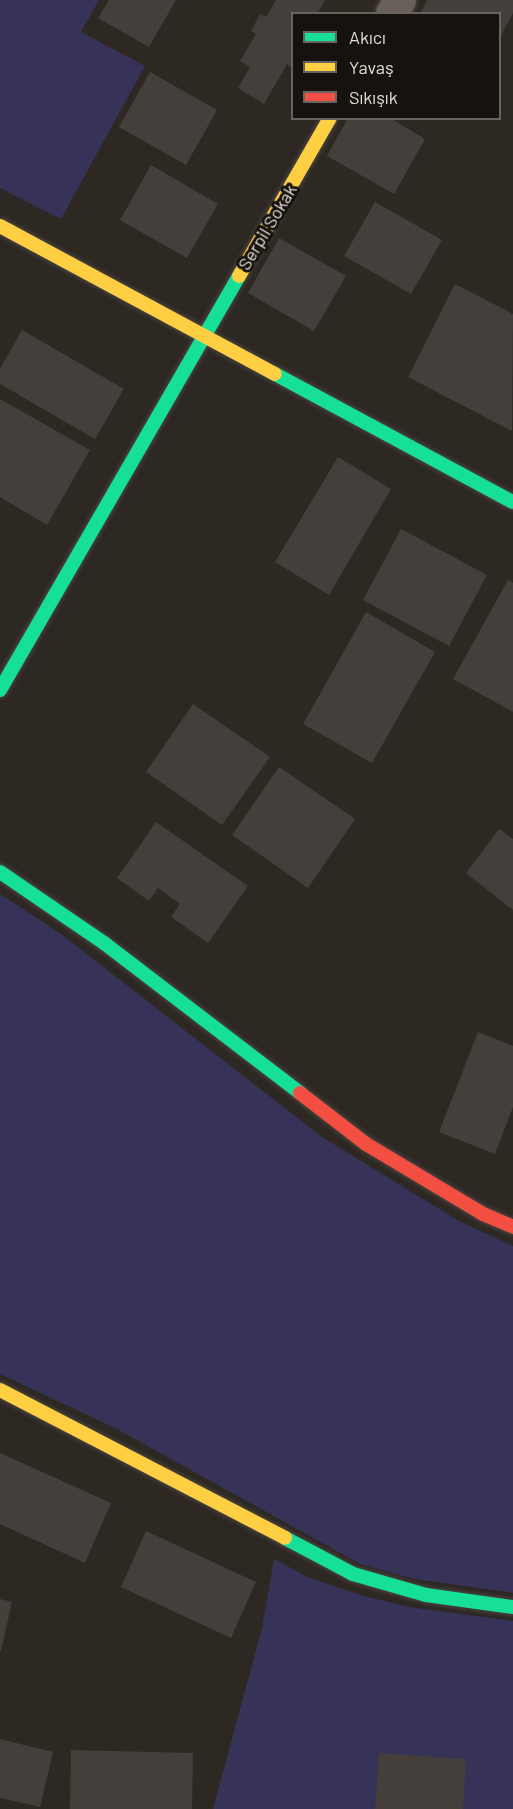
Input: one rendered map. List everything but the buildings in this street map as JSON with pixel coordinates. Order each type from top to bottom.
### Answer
[{"type":"street","name":"Serpil Sokak","points":[[0,690],[329,120]]},
{"type":"street","points":[[0,226],[513,502]]},
{"type":"street","points":[[0,872],[104,943],[366,1144],[483,1214],[513,1227]]},
{"type":"street","points":[[0,1390],[352,1574],[426,1595],[513,1606]]},
{"type":"shaded area","points":[[0,0],[99,0],[81,32],[145,66],[61,219],[0,188]]},
{"type":"shaded area","points":[[0,894],[61,934],[322,1137],[459,1221],[513,1246],[513,1593],[414,1579],[360,1564],[117,1429],[0,1374]]},
{"type":"shaded area","points":[[274,1559],[308,1577],[363,1596],[410,1607],[513,1621],[513,1809],[213,1809],[262,1628]]},
{"type":"traffic: fast","points":[[0,690],[239,276]]},
{"type":"traffic: fast","points":[[275,374],[513,502]]},
{"type":"traffic: fast","points":[[0,872],[104,943],[300,1093]]},
{"type":"traffic: fast","points":[[285,1538],[353,1574],[426,1595],[513,1607]]},
{"type":"traffic: slow","points":[[239,276],[329,120]]},
{"type":"traffic: slow","points":[[0,226],[275,374]]},
{"type":"traffic: slow","points":[[0,1390],[285,1538]]},
{"type":"traffic: jam","points":[[300,1093],[366,1144],[483,1214],[513,1227]]}]
